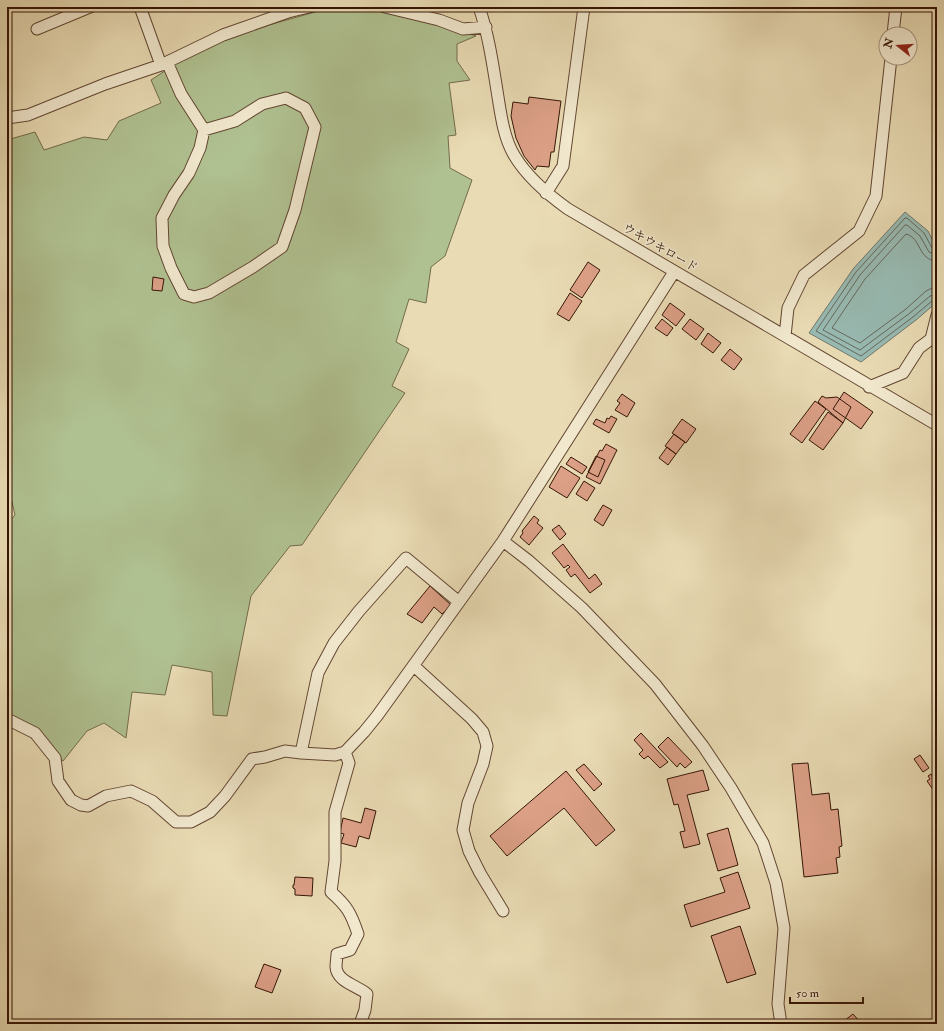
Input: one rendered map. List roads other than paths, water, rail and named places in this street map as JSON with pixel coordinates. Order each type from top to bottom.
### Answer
[{"type":"street","points":[[37,28],[90,7]]},
{"type":"street","points":[[140,7],[164,63],[181,94],[204,130],[200,148],[189,174],[174,195],[162,218],[163,246],[171,268],[184,294],[194,297],[209,293],[253,267],[282,247],[295,210],[315,127],[305,108],[286,98],[262,104],[235,121],[204,130]]},
{"type":"street","points":[[7,118],[28,116],[105,84],[164,63],[223,35],[288,12],[309,7]]},
{"type":"street","points":[[385,7],[439,20],[463,28],[486,27]]},
{"type":"street","name":"ウキウキロード","points":[[479,7],[486,27],[507,140],[515,156],[546,193],[568,209],[674,272],[937,425]]},
{"type":"street","points":[[546,193],[563,166],[584,7]]},
{"type":"street","points":[[894,26],[896,7]]},
{"type":"street","points":[[785,336],[788,308],[804,275],[859,231],[876,196],[890,66]]},
{"type":"street","points":[[7,718],[35,733],[55,758],[58,780],[71,800],[81,806],[88,806],[106,796],[131,791],[152,801],[176,822],[192,822],[210,812],[252,759],[285,751],[335,755],[345,752],[378,716],[503,541],[674,272]]},
{"type":"street","points":[[870,387],[903,373],[919,348],[931,339],[937,315]]},
{"type":"street","points":[[503,541],[529,561],[582,608],[655,684],[703,746],[731,788],[760,837],[776,883],[784,928],[778,1004],[781,1024]]},
{"type":"street","points":[[301,753],[318,672],[334,643],[359,611],[406,558],[459,602]]},
{"type":"street","points":[[414,666],[472,719],[483,732],[488,746],[483,764],[468,803],[463,830],[469,851],[480,873],[503,911]]},
{"type":"street","points":[[345,752],[349,763],[335,812],[336,861],[331,892],[343,903],[352,917],[358,934],[350,950],[337,954],[336,969],[343,980],[362,989],[367,994],[365,1010],[360,1024]]},
{"type":"water","points":[[905,212],[928,231],[937,249],[937,302],[861,362],[809,333],[853,269]]}]
